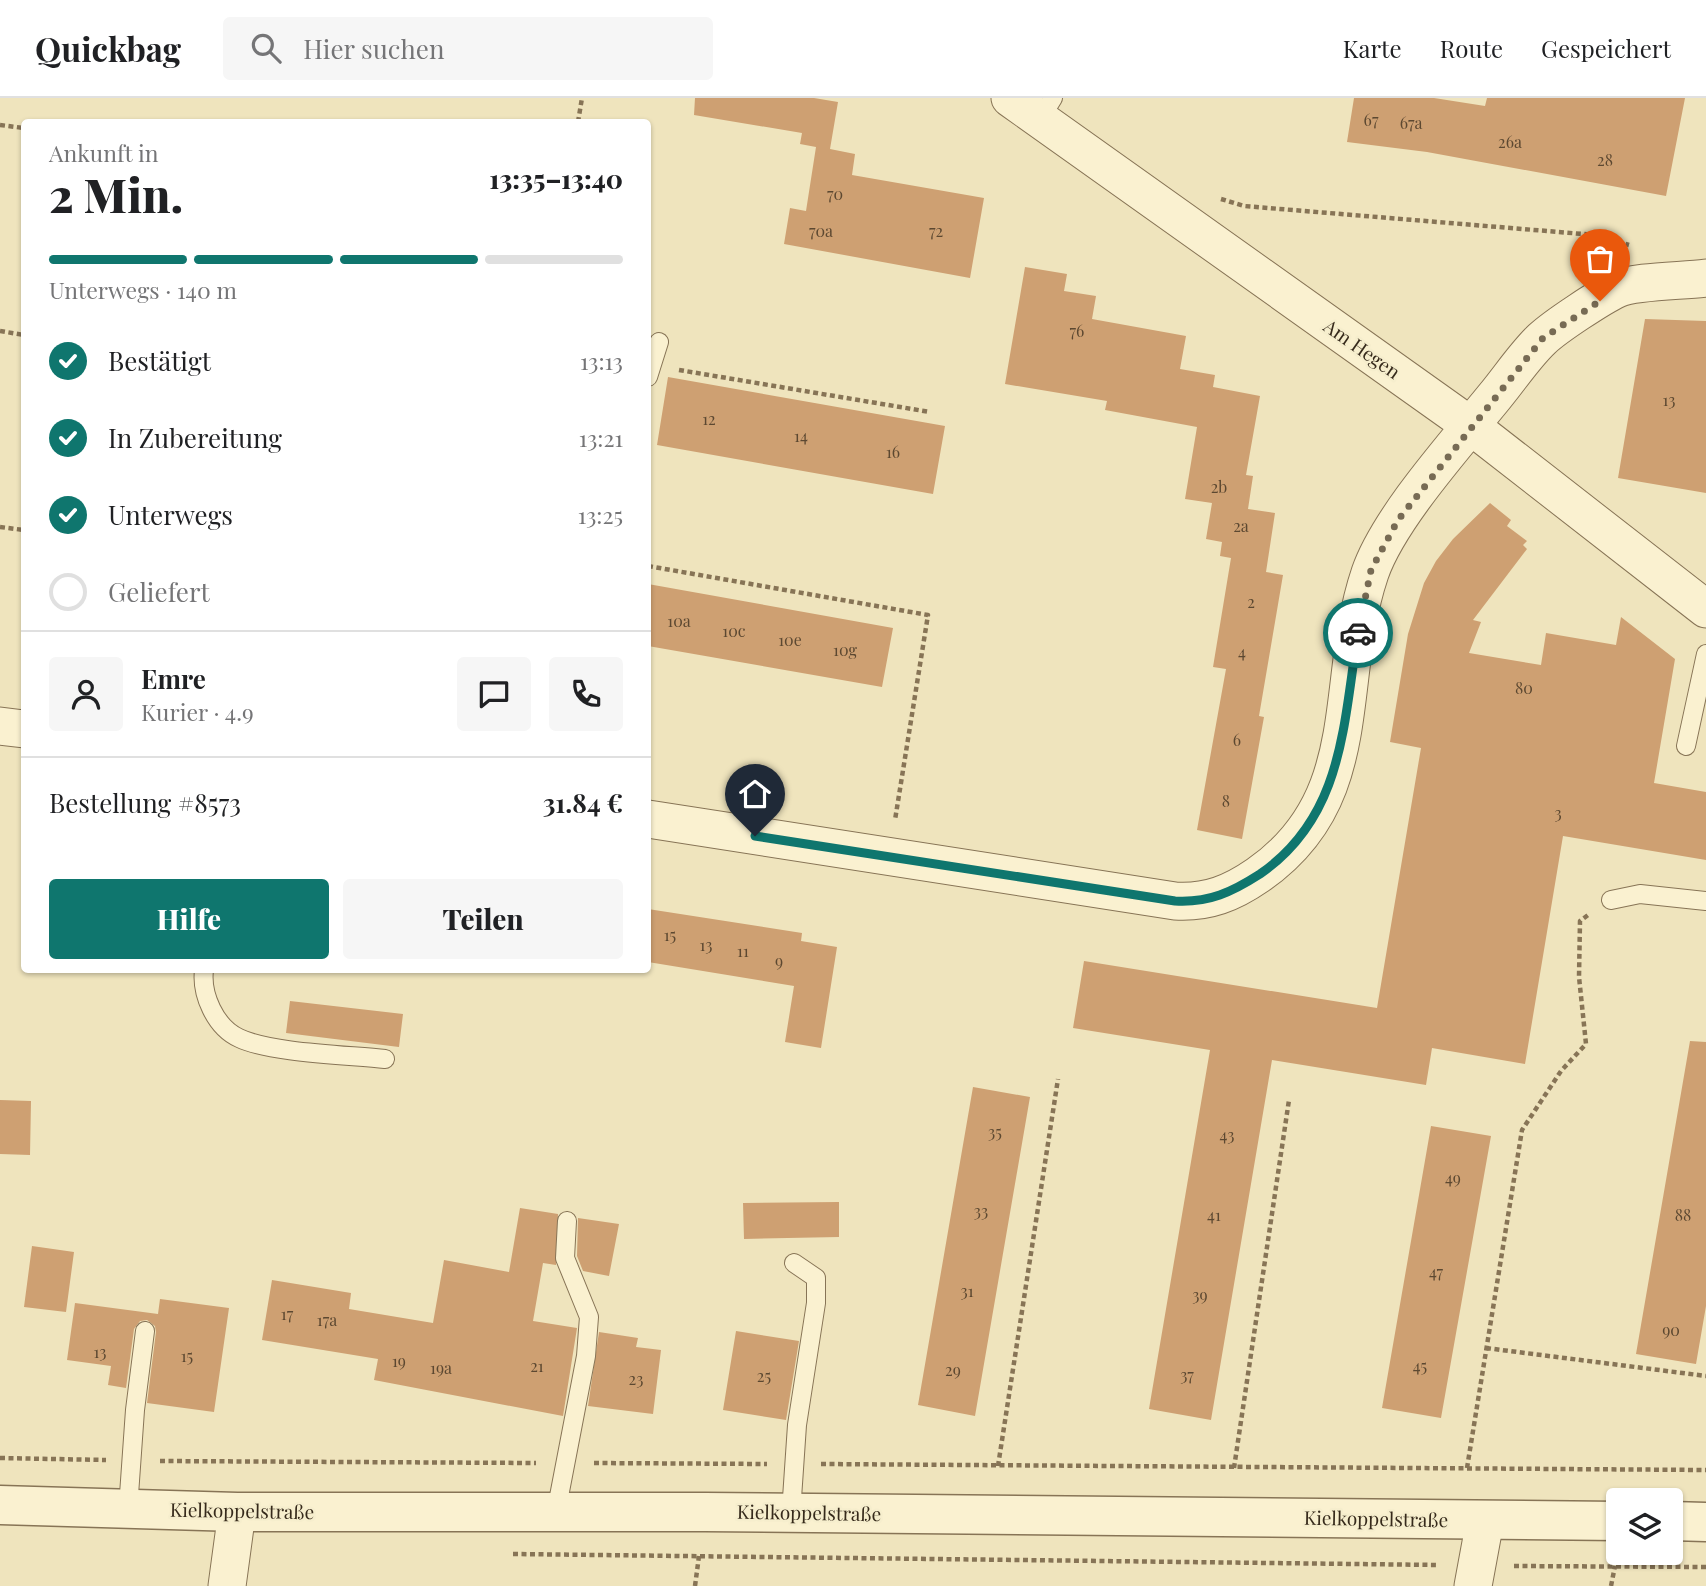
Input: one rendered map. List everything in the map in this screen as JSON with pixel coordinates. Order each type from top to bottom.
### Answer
[{"type":"street","name":"Am Hegen","points":[[1010,98],[1046,109],[1471,426],[1706,609]]},
{"type":"street","points":[[651,819],[1194,902],[1227,894],[1270,867],[1304,834],[1332,782],[1371,570],[1398,520],[1471,426],[1543,338],[1618,288],[1706,278]]},
{"type":"street","points":[[0,726],[21,729]]},
{"type":"street","name":"Kielkoppelstraße","points":[[0,1504],[237,1512],[791,1513],[1606,1521]]},
{"type":"street","points":[[227,1586],[237,1512]]},
{"type":"street","points":[[1475,1576],[1485,1521]]},
{"type":"street","points":[[1683,1521],[1706,1522]]},
{"type":"lane","points":[[651,367],[659,342]]},
{"type":"lane","points":[[1686,746],[1706,655]]},
{"type":"lane","points":[[1611,900],[1640,894],[1706,901]]},
{"type":"lane","points":[[204,973],[203,993],[213,1012],[237,1038],[266,1046],[385,1059]]},
{"type":"lane","points":[[556,1512],[563,1463],[586,1356],[589,1317],[565,1258],[567,1221]]},
{"type":"lane","points":[[791,1513],[797,1425],[816,1303],[816,1278],[794,1262]]},
{"type":"lane","points":[[128,1509],[145,1331]]},
{"type":"path","points":[[578,119],[582,98]]},
{"type":"path","points":[[0,125],[21,128]]},
{"type":"path","points":[[1219,199],[1244,206],[1595,235],[1632,246]]},
{"type":"path","points":[[0,331],[21,334]]},
{"type":"path","points":[[671,368],[930,412]]},
{"type":"path","points":[[0,527],[21,530]]},
{"type":"path","points":[[651,567],[928,615],[888,857]]},
{"type":"path","points":[[1467,1468],[1522,1130],[1561,1071],[1586,1044],[1580,977],[1580,921],[1611,900]]},
{"type":"path","points":[[998,1466],[1058,1079]]},
{"type":"path","points":[[1234,1468],[1289,1100]]},
{"type":"path","points":[[1486,1349],[1706,1376]]},
{"type":"path","points":[[0,1458],[1706,1470]]},
{"type":"path","points":[[511,1554],[699,1556],[1475,1576],[1615,1566],[1706,1567]]},
{"type":"path","points":[[695,1586],[699,1556]]},
{"type":"path","points":[[1611,1586],[1615,1566]]},
{"type":"building","points":[[695,98],[814,98],[838,102],[830,149],[855,154],[852,175],[984,198],[970,278],[784,244],[790,208],[806,211],[816,147],[800,144],[802,133],[694,115]]},
{"type":"building","points":[[1354,98],[1434,98],[1485,106],[1487,98],[1685,98],[1666,196],[1427,152],[1347,142]]},
{"type":"building","points":[[1025,267],[1067,274],[1064,291],[1096,296],[1092,319],[1186,336],[1180,369],[1215,375],[1213,387],[1260,396],[1246,475],[1253,476],[1248,509],[1275,513],[1266,572],[1283,575],[1259,716],[1264,717],[1242,839],[1197,830],[1226,669],[1213,667],[1231,558],[1220,556],[1222,542],[1206,539],[1212,503],[1185,499],[1197,427],[1105,410],[1107,401],[1005,384]]},
{"type":"building","points":[[1645,319],[1706,321],[1706,493],[1618,478]]},
{"type":"building","points":[[668,377],[945,426],[933,494],[657,445]]},
{"type":"building","points":[[1490,503],[1511,520],[1507,526],[1527,541],[1523,545],[1527,549],[1473,620],[1481,622],[1469,653],[1541,665],[1546,633],[1616,645],[1621,617],[1675,659],[1654,783],[1706,792],[1706,860],[1563,836],[1525,1064],[1432,1048],[1426,1085],[1272,1060],[1211,1420],[1149,1409],[1210,1050],[1073,1028],[1084,961],[1377,1008],[1421,748],[1390,742],[1408,634],[1424,583],[1436,561],[1453,539]]},
{"type":"building","points":[[651,585],[893,628],[882,687],[651,647]]},
{"type":"building","points":[[651,909],[802,933],[801,941],[837,947],[821,1048],[785,1042],[794,986],[651,962]]},
{"type":"building","points":[[290,1001],[403,1014],[399,1047],[286,1033]]},
{"type":"building","points":[[1690,1041],[1706,1042],[1706,1306],[1696,1364],[1636,1354]]},
{"type":"building","points":[[973,1087],[1030,1097],[975,1416],[918,1405]]},
{"type":"building","points":[[0,1100],[31,1101],[30,1155],[0,1154]]},
{"type":"building","points":[[1431,1126],[1491,1136],[1441,1418],[1382,1408]]},
{"type":"building","points":[[839,1202],[839,1237],[744,1239],[743,1203]]},
{"type":"building","points":[[520,1208],[558,1214],[556,1265],[543,1263],[533,1321],[577,1328],[563,1416],[374,1380],[378,1359],[262,1340],[272,1280],[351,1293],[349,1309],[433,1323],[444,1260],[509,1272]]},
{"type":"building","points":[[578,1218],[619,1224],[609,1276],[583,1271],[577,1256]]},
{"type":"building","points":[[32,1246],[74,1252],[66,1312],[24,1307]]},
{"type":"building","points":[[160,1299],[229,1308],[214,1412],[147,1403],[156,1332],[155,1326],[147,1320],[140,1321],[134,1329],[126,1388],[108,1385],[111,1366],[67,1360],[75,1303],[158,1314]]},
{"type":"building","points":[[736,1331],[799,1341],[786,1420],[723,1410]]},
{"type":"building","points":[[599,1332],[638,1338],[636,1347],[661,1350],[653,1414],[588,1406]]},
{"type":"way so far","points":[[1358,633],[1371,570],[1398,520],[1543,338],[1600,301]]},
{"type":"route","points":[[755,836],[1175,901],[1213,899],[1227,894],[1270,867],[1304,834],[1325,800],[1339,751],[1358,633]]}]
